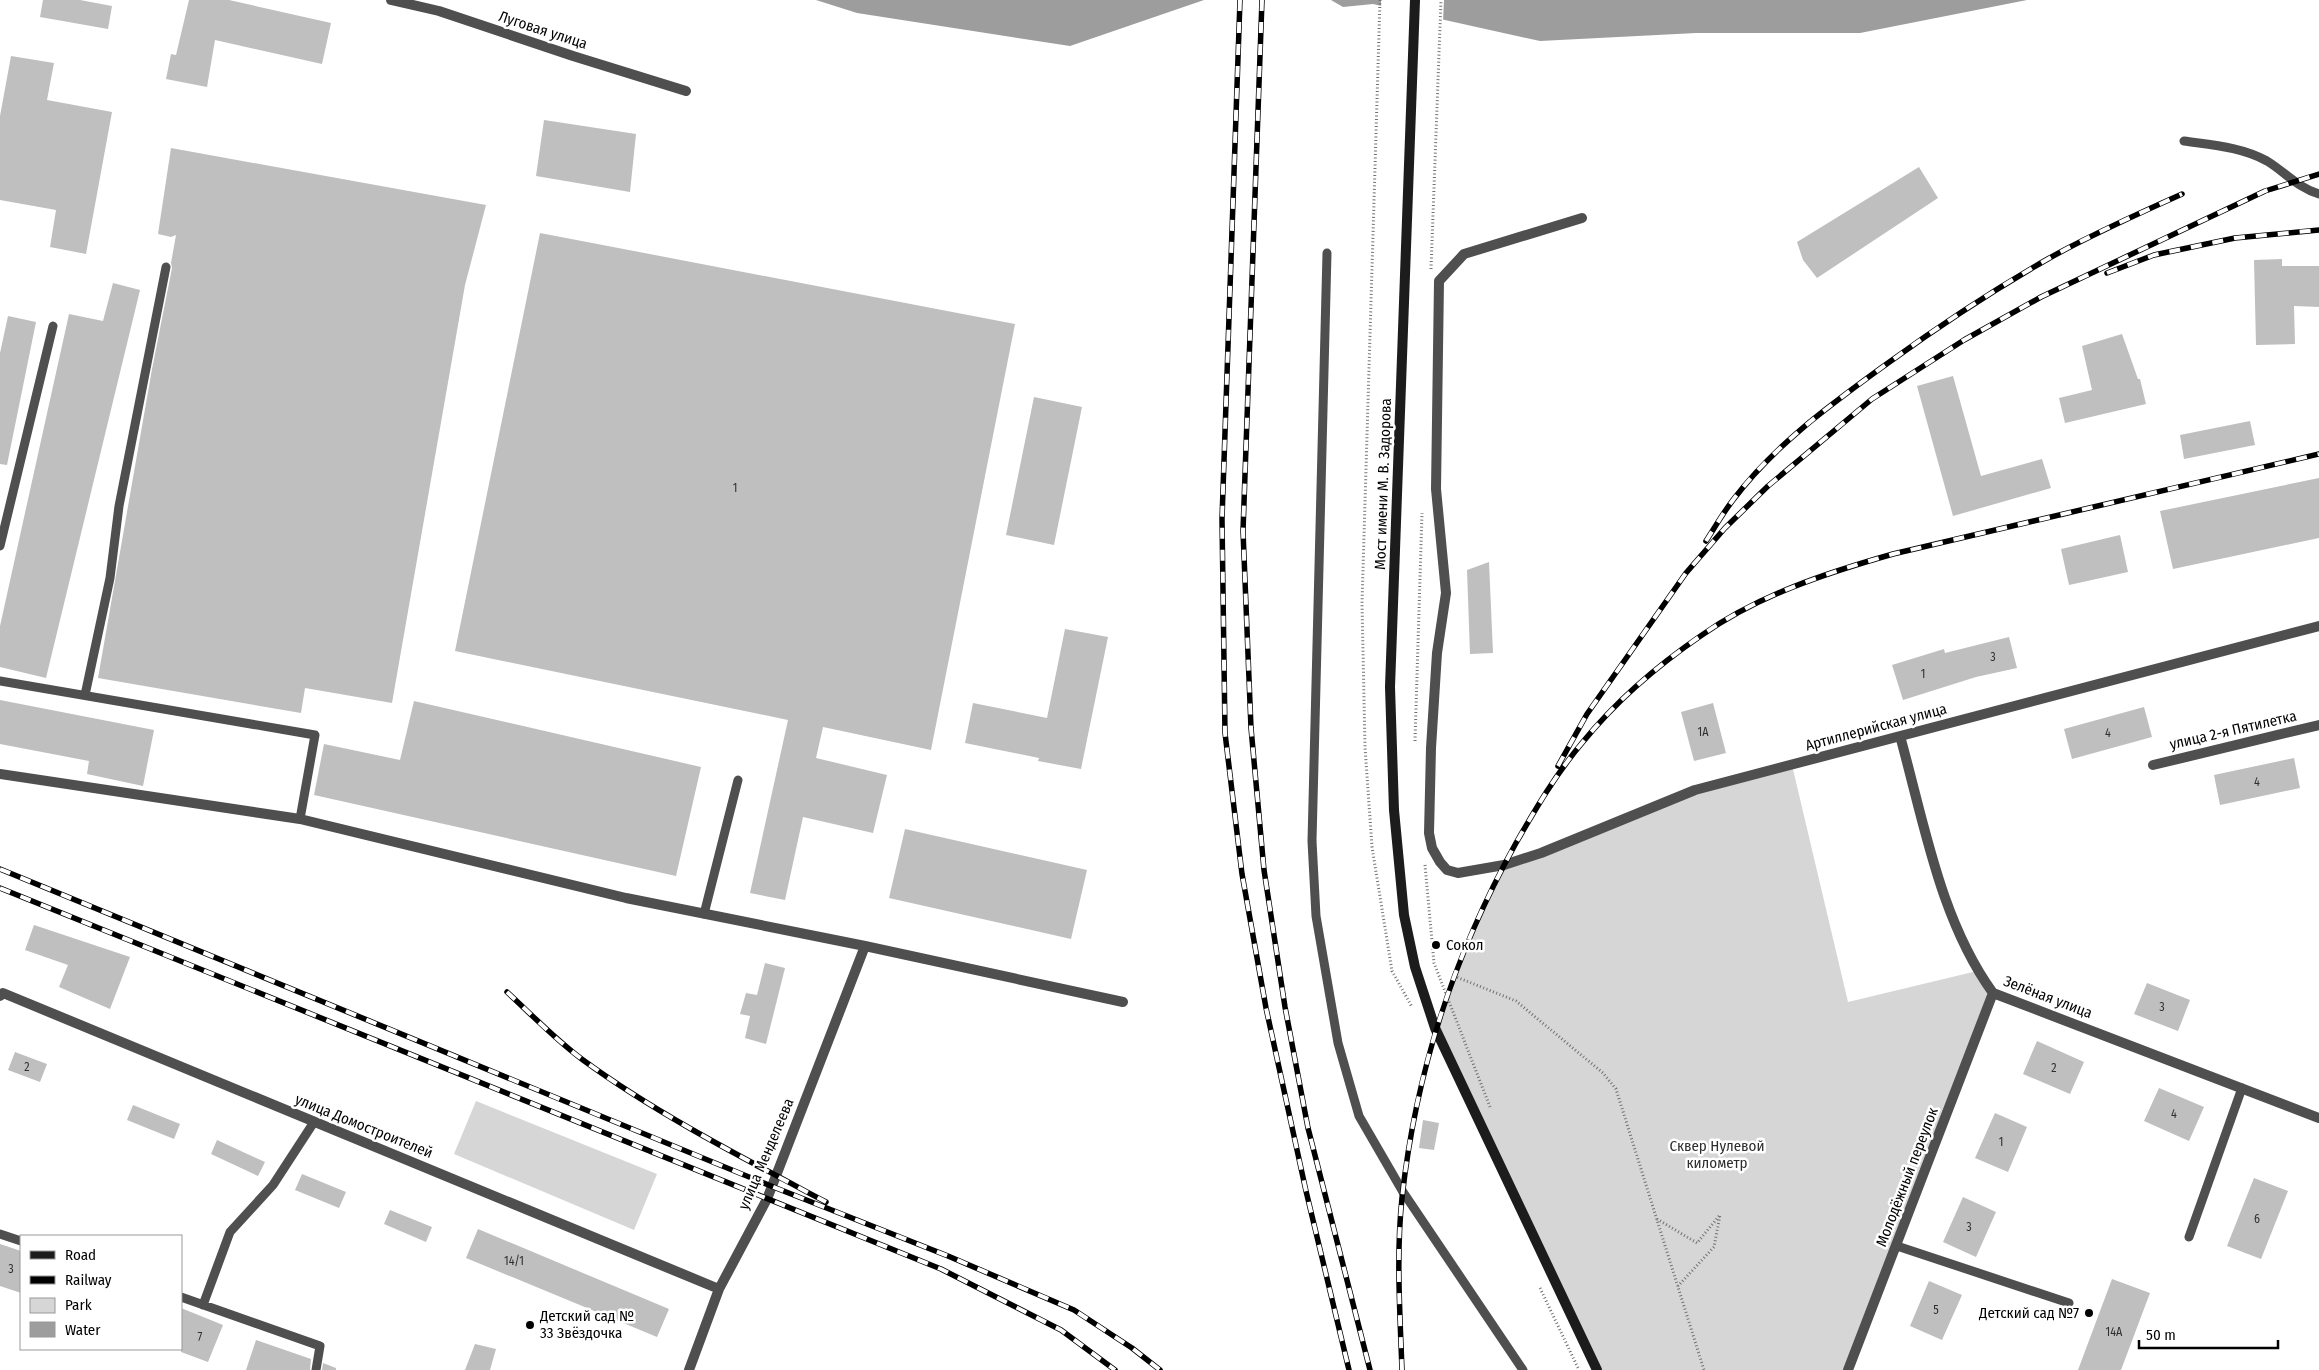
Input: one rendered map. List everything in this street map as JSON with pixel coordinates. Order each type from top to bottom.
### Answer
[{"type":"main road","name":"Мост имени М. В. Задорова","points":[[1415,0],[1390,687],[1398,861],[1404,915],[1415,967],[1435,1028],[1597,1370]]},
{"type":"street","name":"Луговая улица","points":[[391,0],[439,11],[573,56],[686,90]]},
{"type":"street","name":"Артиллерийская улица","points":[[1582,218],[1464,254],[1439,280],[1436,489],[1446,593],[1436,653],[1430,748],[1429,819],[1432,848],[1440,862],[1448,870],[1458,873],[1504,865],[1541,853],[1695,790],[2319,626]]},
{"type":"street","name":"улица 2-я Пятилетка","points":[[2153,765],[2319,725]]},
{"type":"street","name":"Зелёная улица","points":[[1900,736],[1940,879],[1977,971],[1993,993],[2319,1118]]},
{"type":"street","points":[[0,774],[300,819],[626,898],[865,946],[1123,1002]]},
{"type":"street","name":"улица Менделеева","points":[[689,1370],[719,1289],[767,1199],[865,946]]},
{"type":"street","name":"улица Домостроителей","points":[[0,996],[3,993],[719,1289]]},
{"type":"street","name":"Молодёжный переулок","points":[[1848,1370],[1993,993]]},
{"type":"lane","points":[[2184,142],[2236,149],[2267,161],[2293,182],[2319,194]]},
{"type":"lane","points":[[1327,253],[1312,841],[1316,916],[1338,1043],[1359,1116],[1403,1192],[1523,1370]]},
{"type":"lane","points":[[85,695],[110,578],[119,506],[166,267]]},
{"type":"lane","points":[[0,546],[53,326]]},
{"type":"lane","points":[[0,681],[316,735],[300,819]]},
{"type":"lane","points":[[704,914],[738,780]]},
{"type":"lane","points":[[2189,1237],[2242,1088]]},
{"type":"lane","points":[[202,1305],[230,1232],[273,1185],[314,1122]]},
{"type":"lane","points":[[0,1234],[20,1242]]},
{"type":"lane","points":[[1896,1246],[2069,1303]]},
{"type":"lane","points":[[182,1298],[320,1346],[316,1370]]},
{"type":"path","points":[[1380,0],[1362,603],[1366,748],[1372,847],[1392,971]]},
{"type":"path","points":[[1434,963],[1492,1114]]},
{"type":"path","points":[[1454,976],[1516,1000],[1603,1073],[1616,1089],[1704,1370]]},
{"type":"path","points":[[1657,1219],[1697,1243],[1720,1215],[1714,1247],[1678,1286]]},
{"type":"green space","name":"Сквер Нулевой километр","points":[[1792,765],[1848,1002],[1977,971],[1993,993],[1848,1370],[1597,1370],[1435,1028],[1467,941],[1504,865],[1695,790]]},
{"type":"green space","points":[[476,1101],[657,1174],[634,1230],[454,1154]]},
{"type":"water","points":[[816,0],[1204,0],[1070,46],[857,13]]},
{"type":"water","points":[[1331,0],[2027,0],[1860,33],[1696,33],[1540,41],[1373,4],[1343,7]]},
{"type":"pier","points":[[1381,0],[1444,0],[1443,22],[1381,8]]},
{"type":"building","points":[[43,0],[80,0],[112,6],[108,29],[40,17]]},
{"type":"building","points":[[189,0],[229,0],[331,23],[322,64],[215,40],[207,87],[166,79],[171,54],[176,55]]},
{"type":"building","points":[[11,56],[54,63],[47,100],[112,112],[86,254],[50,247],[56,210],[0,200],[0,116]]},
{"type":"building","points":[[544,120],[636,134],[630,192],[536,176]]},
{"type":"building","points":[[171,148],[486,205],[465,285],[392,703],[305,688],[301,713],[98,678],[152,369],[172,268],[171,263],[176,235],[171,237],[158,234]]},
{"type":"building","points":[[1919,167],[1938,198],[1817,278],[1803,260],[1797,242]]},
{"type":"building","points":[[540,233],[1015,324],[931,750],[823,727],[816,758],[887,775],[873,833],[803,817],[785,900],[750,893],[788,720],[455,651]]},
{"type":"building","points":[[2282,259],[2282,266],[2319,266],[2319,307],[2294,306],[2295,344],[2256,345],[2254,260]]},
{"type":"building","points":[[113,283],[140,290],[46,678],[0,667],[0,626],[69,314],[103,321]]},
{"type":"building","points":[[8,316],[36,322],[7,465],[0,464],[0,353]]},
{"type":"building","points":[[2122,334],[2138,379],[2140,379],[2146,404],[2065,423],[2059,398],[2092,390],[2082,346]]},
{"type":"building","points":[[1953,376],[1981,476],[2042,459],[2051,488],[1953,516],[1917,386]]},
{"type":"building","points":[[1034,397],[1082,407],[1054,545],[1006,535]]},
{"type":"building","points":[[2250,421],[2255,445],[2184,459],[2180,435]]},
{"type":"building","points":[[2319,478],[2319,538],[2173,569],[2160,511]]},
{"type":"building","points":[[2120,535],[2128,572],[2069,585],[2061,549]]},
{"type":"building","points":[[1489,562],[1493,653],[1470,654],[1467,570]]},
{"type":"building","points":[[1065,629],[1108,637],[1081,769],[1038,761],[1039,758],[965,743],[973,703],[1047,718]]},
{"type":"building","points":[[2009,637],[2017,668],[1976,677],[1903,700],[1892,665],[1944,649],[1945,653]]},
{"type":"building","points":[[0,700],[154,730],[143,786],[87,774],[89,761],[0,744]]},
{"type":"building","points":[[414,701],[701,767],[676,876],[314,795],[324,744],[400,760]]},
{"type":"building","points":[[1713,703],[1726,753],[1694,761],[1681,712]]},
{"type":"building","points":[[2144,707],[2152,737],[2072,759],[2064,729]]},
{"type":"building","points":[[2294,758],[2300,788],[2220,805],[2214,775]]},
{"type":"building","points":[[905,829],[1087,870],[1071,939],[889,898]]},
{"type":"building","points":[[34,925],[130,957],[110,1009],[59,987],[68,965],[25,950]]},
{"type":"building","points":[[765,963],[785,968],[766,1044],[745,1038],[750,1016],[740,1014],[746,993],[757,995]]},
{"type":"building","points":[[2147,983],[2190,1000],[2178,1031],[2134,1014]]},
{"type":"building","points":[[2037,1041],[2084,1062],[2070,1094],[2023,1074]]},
{"type":"building","points":[[15,1052],[47,1064],[40,1082],[8,1070]]},
{"type":"building","points":[[2159,1088],[2204,1107],[2189,1141],[2144,1121]]},
{"type":"building","points":[[133,1105],[180,1124],[174,1139],[127,1120]]},
{"type":"building","points":[[1995,1113],[2027,1127],[2008,1172],[1975,1158]]},
{"type":"building","points":[[1423,1120],[1439,1123],[1434,1150],[1419,1148]]},
{"type":"building","points":[[217,1140],[265,1162],[258,1176],[211,1154]]},
{"type":"building","points":[[302,1174],[346,1192],[339,1208],[295,1190]]},
{"type":"building","points":[[2254,1178],[2288,1191],[2261,1259],[2227,1246]]},
{"type":"building","points":[[1963,1197],[1996,1212],[1976,1257],[1943,1242]]},
{"type":"building","points":[[390,1210],[432,1227],[426,1242],[384,1224]]},
{"type":"building","points":[[478,1229],[669,1309],[657,1337],[466,1258]]},
{"type":"building","points":[[0,1244],[20,1251],[20,1293],[0,1286]]},
{"type":"building","points":[[2112,1279],[2150,1293],[2121,1370],[2078,1370]]},
{"type":"building","points":[[1929,1281],[1962,1295],[1942,1340],[1910,1326]]},
{"type":"building","points":[[182,1308],[223,1325],[208,1362],[181,1352]]},
{"type":"building","points":[[256,1340],[311,1359],[310,1370],[246,1370]]},
{"type":"building","points":[[475,1344],[496,1349],[490,1370],[465,1370]]},
{"type":"building","points":[[323,1363],[336,1368],[336,1370],[322,1370]]},
{"type":"railway","points":[[1240,0],[1222,519],[1225,733],[1242,874],[1266,1008],[1306,1191],[1349,1370]]},
{"type":"railway","points":[[1262,0],[1243,531],[1251,728],[1264,870],[1285,1007],[1308,1128],[1370,1370]]},
{"type":"railway","points":[[1558,766],[1587,714],[1686,573],[1725,528],[1768,486],[1872,399],[1964,340],[2041,297],[2265,191],[2319,174]]},
{"type":"railway","points":[[1706,541],[1733,500],[1767,461],[1826,409],[1867,378],[1946,322],[2026,272],[2096,234],[2182,194]]},
{"type":"railway","points":[[2107,273],[2154,255],[2235,238],[2319,230]]},
{"type":"railway","points":[[1402,1370],[1399,1262],[1402,1198],[1417,1104],[1441,1014],[1474,928],[1516,843],[1555,779],[1582,743],[1623,698],[1669,659],[1724,621],[1746,608],[1818,577],[1893,554],[2319,454]]},
{"type":"railway","points":[[0,869],[771,1186],[948,1256],[1074,1310],[1132,1348],[1160,1370]]},
{"type":"railway","points":[[0,888],[941,1269],[1061,1330],[1115,1370]]},
{"type":"railway","points":[[507,992],[563,1044],[611,1080],[702,1135],[826,1202]]},
{"type":"place","name":"Сокол","points":[[1436,945]]},
{"type":"place","name":"Детский сад №7","points":[[2089,1313]]},
{"type":"place","name":"Детский сад № 33 Звёздочка","points":[[530,1325]]}]
